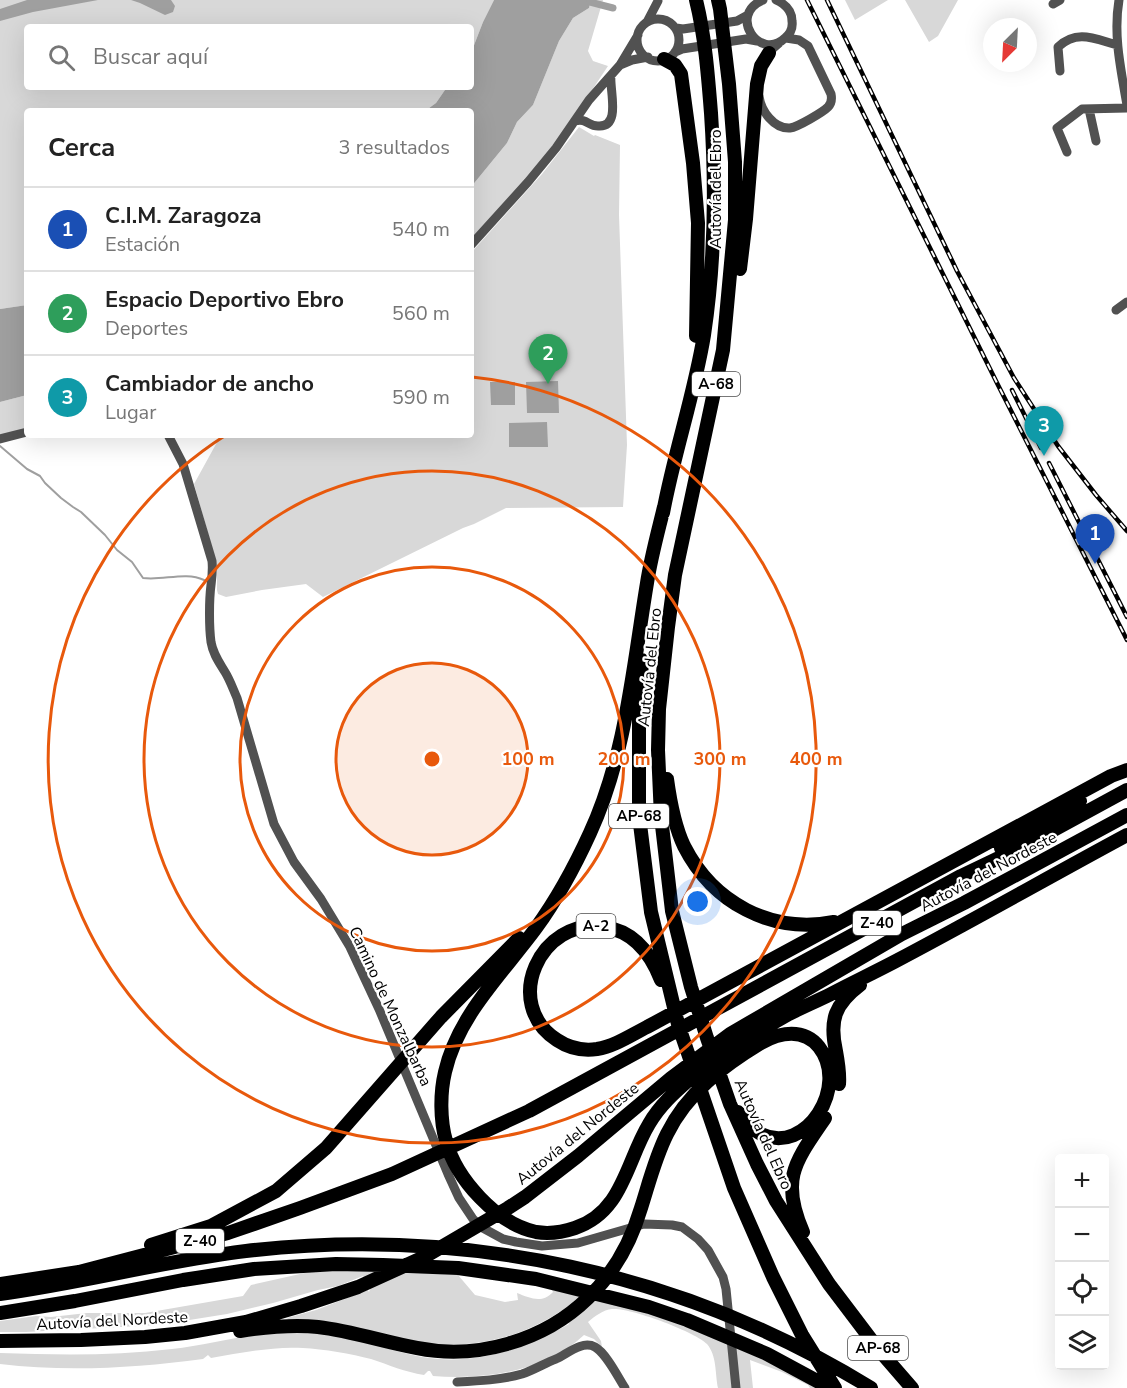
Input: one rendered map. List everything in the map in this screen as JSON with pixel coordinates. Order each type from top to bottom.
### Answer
[{"type":"highway","name":"Autovía del Ebro","points":[[696,0],[700,14],[709,87],[714,161],[714,218],[704,336],[664,507],[642,651],[639,816],[651,912],[678,1024],[734,1188],[773,1277],[832,1388]]},
{"type":"highway","name":"Autovía del Ebro","points":[[718,0],[729,84],[735,162],[735,220],[723,350],[675,575],[659,709],[661,817],[672,911],[700,1017],[730,1104],[757,1164],[776,1201],[834,1291],[879,1350],[912,1388]]},
{"type":"highway","points":[[723,350],[729,336],[735,304],[746,219],[758,77],[761,66],[769,53]]},
{"type":"highway","points":[[674,54],[683,83],[698,223],[696,335],[675,460]]},
{"type":"highway","points":[[664,507],[648,576],[615,764],[598,816],[556,898],[538,926],[475,1007],[458,1035],[442,1084],[444,1137],[455,1163],[468,1184],[507,1220],[539,1232],[560,1231],[587,1223],[613,1200],[646,1127],[661,1106],[674,1092],[734,1046],[790,1014],[895,962],[1127,835]]},
{"type":"highway","points":[[663,680],[665,755],[669,793],[684,845],[704,876],[716,888],[746,910],[781,923],[819,925],[848,918],[1111,776],[1127,770]]},
{"type":"highway","points":[[961,876],[973,863],[1062,814],[1127,770]]},
{"type":"highway","name":"Autovía del Nordeste","points":[[0,1282],[79,1272],[228,1233],[432,1157],[529,1112],[961,876],[1024,846],[1127,790]]},
{"type":"highway","name":"Autovía del Nordeste","points":[[0,1341],[145,1337],[185,1333],[246,1322],[358,1287],[426,1256],[508,1208],[544,1183],[671,1078],[734,1046],[902,934],[1127,815]]},
{"type":"highway","points":[[964,903],[1025,885],[1069,866]]},
{"type":"highway","points":[[0,1282],[6,1278],[73,1266],[152,1245],[211,1226],[276,1191],[326,1148],[441,1017],[528,927],[564,883]]},
{"type":"highway","name":"A-2","points":[[710,1118],[680,1038],[660,977],[650,956],[640,945],[616,929],[585,926],[560,936],[541,955],[531,978],[531,990],[532,1003],[541,1025],[559,1042],[580,1049],[595,1049],[610,1045],[647,1027],[717,988],[848,918]]},
{"type":"highway","points":[[811,1257],[811,1248],[794,1210],[792,1184],[796,1164],[834,1103],[838,1091],[840,1079],[833,1021],[841,1003],[849,994],[895,962]]},
{"type":"highway","points":[[185,1333],[212,1335],[300,1325],[344,1331],[440,1352],[479,1350],[534,1334],[563,1317],[589,1297],[610,1273],[628,1242],[641,1209],[651,1172],[674,1120],[686,1103],[709,1080],[734,1046],[788,1033],[800,1034],[816,1043],[825,1055],[830,1070],[830,1086],[825,1102],[810,1124],[794,1135],[783,1138],[766,1136],[755,1131],[730,1104]]},
{"type":"highway","points":[[0,1294],[212,1256],[280,1247],[378,1244],[431,1246],[533,1259],[592,1271],[642,1285],[739,1319],[832,1365],[871,1388]]},
{"type":"highway","points":[[0,1313],[254,1269],[336,1264],[459,1268],[536,1279],[649,1307],[687,1320],[767,1354],[832,1388]]},
{"type":"street","points":[[658,0],[665,20]]},
{"type":"street","points":[[474,242],[528,182],[596,92],[620,65],[658,0]]},
{"type":"street","points":[[757,41],[748,29],[748,15],[753,6],[763,0]]},
{"type":"street","points":[[778,0],[791,13]]},
{"type":"street","points":[[638,35],[639,48],[648,57],[656,60],[746,39],[768,44],[783,40],[799,40],[808,46],[831,93],[832,101],[828,107],[792,128],[783,127],[774,122],[762,106],[759,96],[762,73],[769,53],[783,40],[789,34],[793,24],[791,13],[793,0]]},
{"type":"street","points":[[1067,152],[1057,128],[1082,109],[1127,106],[1124,68],[1117,45],[1117,1]]},
{"type":"street","points":[[647,22],[656,19],[665,20],[680,29],[737,21],[748,15]]},
{"type":"street","points":[[674,54],[680,29]]},
{"type":"street","points":[[1060,71],[1058,47],[1065,40],[1081,35],[1117,45]]},
{"type":"street","points":[[620,65],[648,57]]},
{"type":"street","points":[[575,122],[580,120],[600,126],[607,124],[612,118],[614,110],[611,75]]},
{"type":"street","points":[[586,106],[590,123]]},
{"type":"street","points":[[1089,109],[1096,141]]},
{"type":"street","points":[[1116,310],[1127,302]]},
{"type":"street","points":[[0,439],[24,433]]},
{"type":"street","name":"Camino de Monzalbarba","points":[[170,438],[183,464],[212,561],[210,617],[211,640],[215,657],[237,698],[274,824],[294,862],[321,899],[350,947],[467,1211],[481,1227],[503,1239],[542,1246],[578,1243],[644,1224],[672,1225],[690,1232],[708,1250],[723,1277],[736,1388]]},
{"type":"street","points":[[457,1382],[488,1380],[523,1373],[579,1346],[589,1345],[600,1350],[625,1388]]},
{"type":"shaded area","points":[[0,0],[494,0],[474,45],[474,24],[24,24],[24,90],[445,90],[436,103],[429,108],[24,108],[24,305],[0,309]]},
{"type":"shaded area","points":[[27,0],[98,0],[33,12],[0,21],[0,9]]},
{"type":"shaded area","points":[[131,0],[171,0],[175,6],[173,12],[165,15]]},
{"type":"shaded area","points":[[494,0],[591,0],[589,8],[573,18],[559,41],[533,105],[517,122],[507,143],[474,183],[474,108],[429,108],[436,103],[445,90],[474,90],[474,45]]},
{"type":"shaded area","points":[[591,0],[603,0],[588,51],[593,61],[608,66],[578,111],[575,121],[474,241],[474,183],[507,143],[517,122],[533,105],[559,41],[573,18],[589,8]]},
{"type":"shaded area","points":[[845,0],[888,0],[855,20]]},
{"type":"shaded area","points":[[905,0],[958,0],[938,36],[929,42]]},
{"type":"shaded area","points":[[579,127],[594,136],[620,145],[619,215],[627,445],[623,507],[506,508],[323,597],[306,584],[226,597],[218,594],[217,565],[194,484],[219,438],[474,438],[474,250],[542,174]]},
{"type":"shaded area","points":[[24,305],[24,396],[0,402],[0,309]]},
{"type":"shaded area","points":[[558,381],[559,413],[527,413],[526,382]]},
{"type":"shaded area","points":[[490,382],[515,382],[515,405],[491,405]]},
{"type":"shaded area","points":[[24,396],[24,437],[0,442],[0,402]]},
{"type":"shaded area","points":[[547,422],[548,447],[509,447],[509,423]]},
{"type":"shaded area","points":[[354,1269],[458,1275],[475,1295],[505,1302],[518,1300],[517,1293],[536,1299],[545,1298],[553,1292],[552,1290],[606,1301],[659,1316],[711,1336],[769,1361],[819,1388],[810,1388],[782,1372],[750,1360],[753,1388],[718,1388],[713,1354],[707,1344],[677,1327],[621,1309],[602,1312],[588,1322],[601,1341],[602,1347],[594,1339],[584,1335],[551,1358],[493,1375],[433,1376],[428,1371],[424,1375],[355,1355],[319,1349],[292,1348],[257,1350],[211,1358],[208,1355],[203,1359],[127,1367],[51,1368],[0,1364],[0,1353],[129,1353],[185,1347],[253,1335],[290,1333],[337,1336],[422,1357],[461,1359],[517,1348],[569,1324],[561,1311],[531,1327],[501,1338],[469,1344],[435,1345],[290,1321],[287,1318],[316,1310],[368,1290],[369,1292],[370,1289],[363,1276],[338,1286],[227,1314],[158,1325],[0,1332],[0,1321],[87,1313],[145,1313],[243,1296],[251,1285],[309,1272]]},
{"type":"waterway","points":[[590,2],[613,8]]},
{"type":"waterway","points":[[0,446],[27,469],[40,476],[61,498],[81,512],[117,550],[132,562],[143,578],[189,576],[204,580]]},
{"type":"railway","points":[[807,0],[1127,640]]},
{"type":"railway","points":[[827,0],[957,271],[1014,378],[1058,446],[1127,531]]},
{"type":"railway","points":[[1012,390],[1041,448]]},
{"type":"railway","points":[[1049,463],[1127,617]]},
{"type":"place","name":"Espacio Deportivo Ebro","points":[[548,384]]},
{"type":"place","name":"Cambiador de ancho","points":[[1044,456]]},
{"type":"place","name":"C.I.M. Zaragoza","points":[[1095,564]]}]
